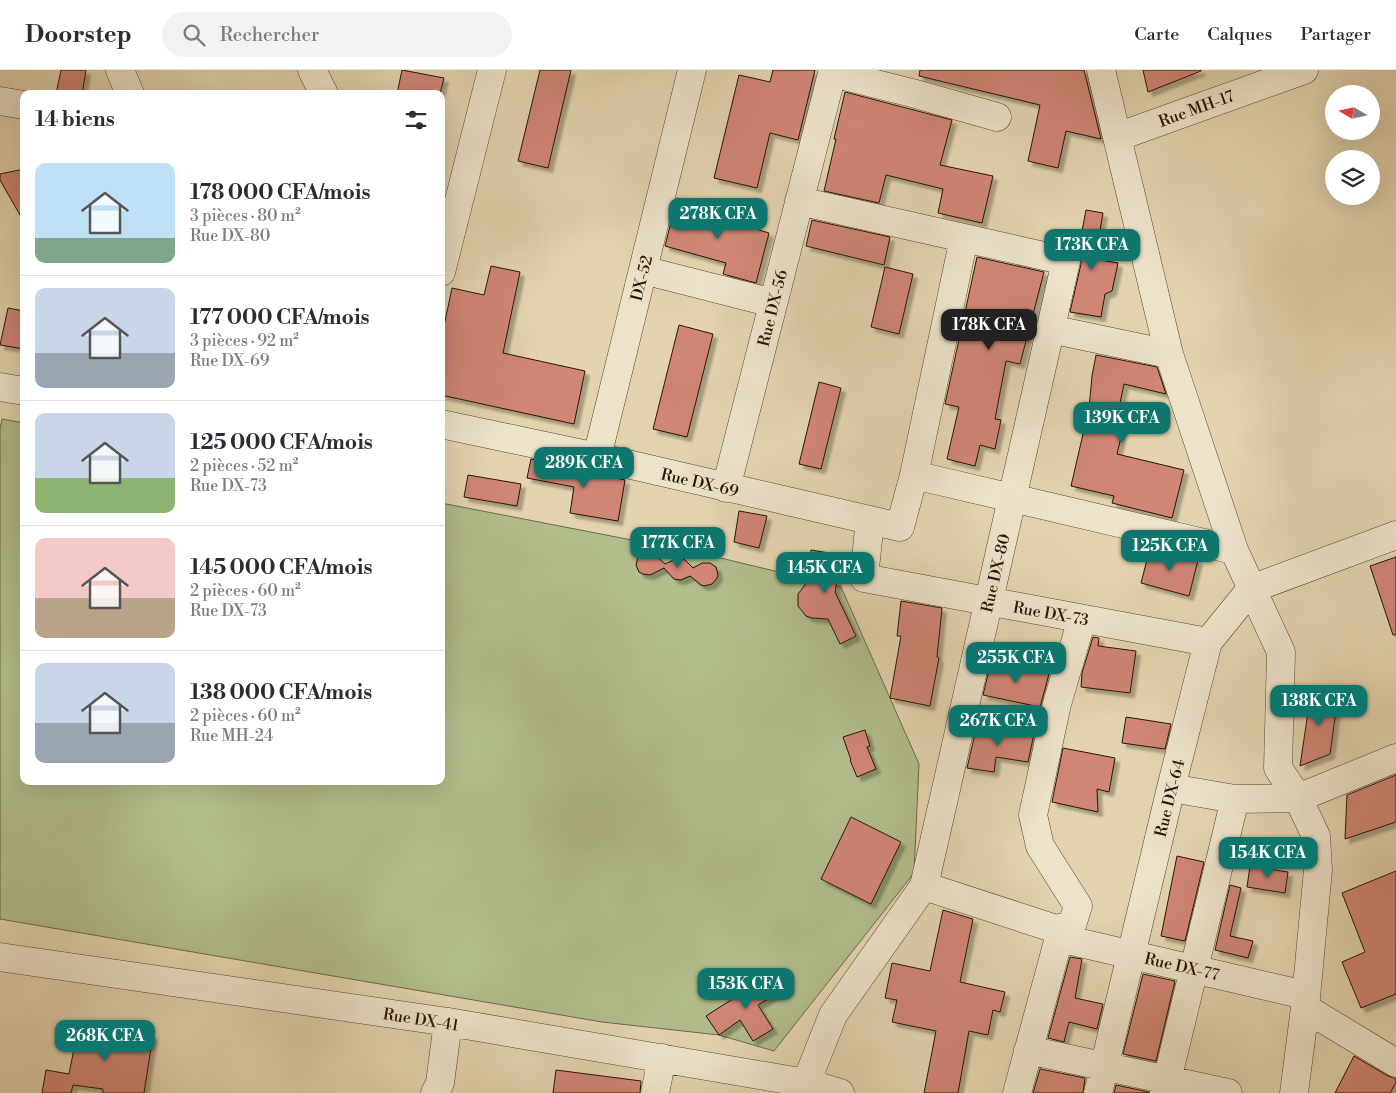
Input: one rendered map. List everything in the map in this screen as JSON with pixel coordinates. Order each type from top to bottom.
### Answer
[{"type":"street","points":[[120,70],[128,90]]},
{"type":"street","points":[[312,70],[322,90]]},
{"type":"street","points":[[445,256],[492,70]]},
{"type":"street","name":"DX-52","points":[[597,457],[692,70]]},
{"type":"street","points":[[1101,70],[1169,354],[1234,550],[1281,652],[1278,768],[1298,798],[1316,836],[1318,857],[1305,1002],[1294,1093]]},
{"type":"street","name":"Rue MH-17","points":[[1117,138],[1240,80],[1304,70]]},
{"type":"street","points":[[832,72],[997,117]]},
{"type":"street","name":"Rue DX-56","points":[[726,488],[832,72]]},
{"type":"street","points":[[0,101],[20,104]]},
{"type":"street","points":[[799,201],[964,238],[914,475],[1234,550]]},
{"type":"street","name":"Rue DX-80","points":[[924,886],[1066,261],[964,238]]},
{"type":"street","points":[[642,270],[773,303]]},
{"type":"street","points":[[1050,330],[1169,354]]},
{"type":"street","points":[[0,387],[20,390]]},
{"type":"street","name":"Rue DX-69","points":[[445,425],[597,457],[900,527],[914,475]]},
{"type":"street","name":"Rue DX-73","points":[[870,520],[864,578],[1208,642]]},
{"type":"street","points":[[1208,642],[1251,589],[1396,534]]},
{"type":"street","points":[[1017,1093],[1057,933],[1072,925],[1078,906],[1040,846],[1033,815],[1057,704],[1082,619]]},
{"type":"street","name":"Rue DX-64","points":[[1098,1093],[1208,642]]},
{"type":"street","points":[[1171,788],[1235,799],[1298,798],[1396,758]]},
{"type":"street","points":[[1166,1087],[1235,799]]},
{"type":"street","points":[[806,1083],[833,1015],[924,886]]},
{"type":"street","name":"Rue DX-77","points":[[924,886],[1057,933],[1131,954],[1194,969],[1305,1002],[1396,1063]]},
{"type":"street","name":"Rue DX-41","points":[[0,957],[448,1022],[806,1083],[840,1093]]},
{"type":"street","points":[[441,1090],[448,1022]]},
{"type":"street","points":[[1028,1050],[1104,1067],[1166,1087],[1228,1093]]},
{"type":"street","points":[[655,1093],[662,1058]]},
{"type":"green space","points":[[2,419],[20,422],[20,785],[445,785],[445,504],[704,554],[841,587],[919,764],[914,873],[774,1051],[719,1035],[602,1022],[0,919],[0,429]]},
{"type":"building","points":[[61,70],[86,70],[83,90],[57,90]]},
{"type":"building","points":[[402,70],[444,78],[441,90],[398,90]]},
{"type":"building","points":[[540,70],[571,70],[548,168],[518,161]]},
{"type":"building","points":[[773,70],[815,70],[798,140],[770,133],[757,188],[714,178],[739,75],[770,82]]},
{"type":"building","points":[[920,70],[1084,70],[1101,139],[1066,131],[1058,168],[1028,161],[1040,105],[919,76]]},
{"type":"building","points":[[1143,70],[1201,70],[1201,71],[1148,92]]},
{"type":"building","points":[[845,92],[952,120],[940,165],[993,176],[982,223],[938,213],[943,189],[886,175],[879,203],[824,191]]},
{"type":"building","points":[[20,170],[20,215],[0,180],[0,174]]},
{"type":"building","points":[[677,198],[702,205],[700,212],[769,233],[756,283],[723,274],[726,263],[665,246]]},
{"type":"building","points":[[1086,210],[1103,213],[1095,259],[1118,263],[1112,291],[1105,294],[1101,317],[1070,312],[1081,264],[1081,257],[1078,252]]},
{"type":"building","points":[[812,220],[890,237],[884,265],[806,246]]},
{"type":"building","points":[[977,257],[1044,272],[1020,364],[1006,361],[995,419],[1001,420],[995,449],[980,445],[975,466],[947,459],[959,407],[945,404]]},
{"type":"building","points":[[491,266],[520,272],[503,353],[585,371],[574,424],[445,396],[445,321],[452,288],[484,295]]},
{"type":"building","points":[[885,267],[913,274],[899,334],[871,327]]},
{"type":"building","points":[[8,308],[20,310],[20,348],[0,345]]},
{"type":"building","points":[[679,325],[713,334],[687,437],[653,429]]},
{"type":"building","points":[[1096,355],[1157,367],[1166,394],[1124,384],[1115,427],[1123,429],[1117,454],[1184,470],[1172,518],[1112,503],[1114,496],[1071,486],[1089,408]]},
{"type":"building","points":[[819,382],[841,388],[821,469],[799,464]]},
{"type":"building","points":[[531,459],[625,480],[618,521],[570,513],[574,487],[527,478]]},
{"type":"building","points":[[468,475],[521,484],[517,506],[464,497]]},
{"type":"building","points":[[739,511],[767,516],[759,548],[734,542]]},
{"type":"building","points":[[1150,548],[1198,560],[1189,596],[1141,583]]},
{"type":"building","points":[[811,550],[841,555],[835,592],[856,636],[840,644],[828,619],[806,616],[798,606],[798,594],[805,585]]},
{"type":"building","points":[[644,552],[654,554],[665,564],[678,558],[685,560],[693,568],[702,563],[710,563],[716,567],[717,578],[712,584],[704,586],[690,576],[681,580],[674,579],[664,568],[650,575],[643,574],[639,572],[636,565],[638,557]]},
{"type":"building","points":[[1396,557],[1396,635],[1393,635],[1370,566]]},
{"type":"building","points":[[901,601],[942,608],[937,657],[939,658],[930,706],[890,698],[901,636],[897,636]]},
{"type":"building","points":[[1093,637],[1099,638],[1098,646],[1136,651],[1130,693],[1081,687],[1082,673]]},
{"type":"building","points":[[991,662],[1049,674],[1040,707],[983,695]]},
{"type":"building","points":[[1311,692],[1338,696],[1330,754],[1300,766]]},
{"type":"building","points":[[1126,717],[1171,724],[1165,749],[1122,743]]},
{"type":"building","points":[[977,725],[1034,734],[1028,762],[996,757],[994,772],[967,768]]},
{"type":"building","points":[[865,730],[870,746],[867,747],[876,769],[857,777],[843,737]]},
{"type":"building","points":[[1063,748],[1115,758],[1109,792],[1097,789],[1098,812],[1052,802]]},
{"type":"building","points":[[1396,775],[1396,822],[1345,839],[1347,795]]},
{"type":"building","points":[[851,817],[901,842],[871,904],[821,879]]},
{"type":"building","points":[[1177,856],[1204,862],[1185,941],[1161,936]]},
{"type":"building","points":[[1250,866],[1288,872],[1285,893],[1247,887]]},
{"type":"building","points":[[1396,871],[1396,994],[1361,1008],[1342,962],[1365,952],[1342,893]]},
{"type":"building","points":[[1230,885],[1241,888],[1230,936],[1253,941],[1248,958],[1215,950]]},
{"type":"building","points":[[943,910],[973,919],[960,982],[1005,992],[1000,1012],[993,1010],[988,1035],[969,1031],[958,1093],[924,1093],[936,1031],[892,1022],[897,1000],[885,998],[892,963],[930,971]]},
{"type":"building","points":[[1070,957],[1082,959],[1075,998],[1103,1004],[1097,1029],[1069,1022],[1064,1042],[1048,1038]]},
{"type":"building","points":[[763,973],[776,994],[758,1005],[773,1029],[753,1041],[740,1020],[719,1035],[706,1016],[748,989],[745,985]]},
{"type":"building","points":[[1143,974],[1175,981],[1156,1061],[1123,1054]]},
{"type":"building","points":[[79,1023],[153,1035],[144,1093],[103,1093],[103,1089],[73,1085],[71,1093],[42,1093],[46,1070],[69,1074]]},
{"type":"building","points":[[1354,1056],[1396,1079],[1390,1093],[1335,1093]]},
{"type":"building","points":[[1040,1069],[1085,1078],[1083,1093],[1033,1093]]},
{"type":"building","points":[[556,1070],[641,1081],[640,1093],[553,1093]]},
{"type":"building","points":[[1116,1085],[1149,1092],[1149,1093],[1114,1093]]}]
